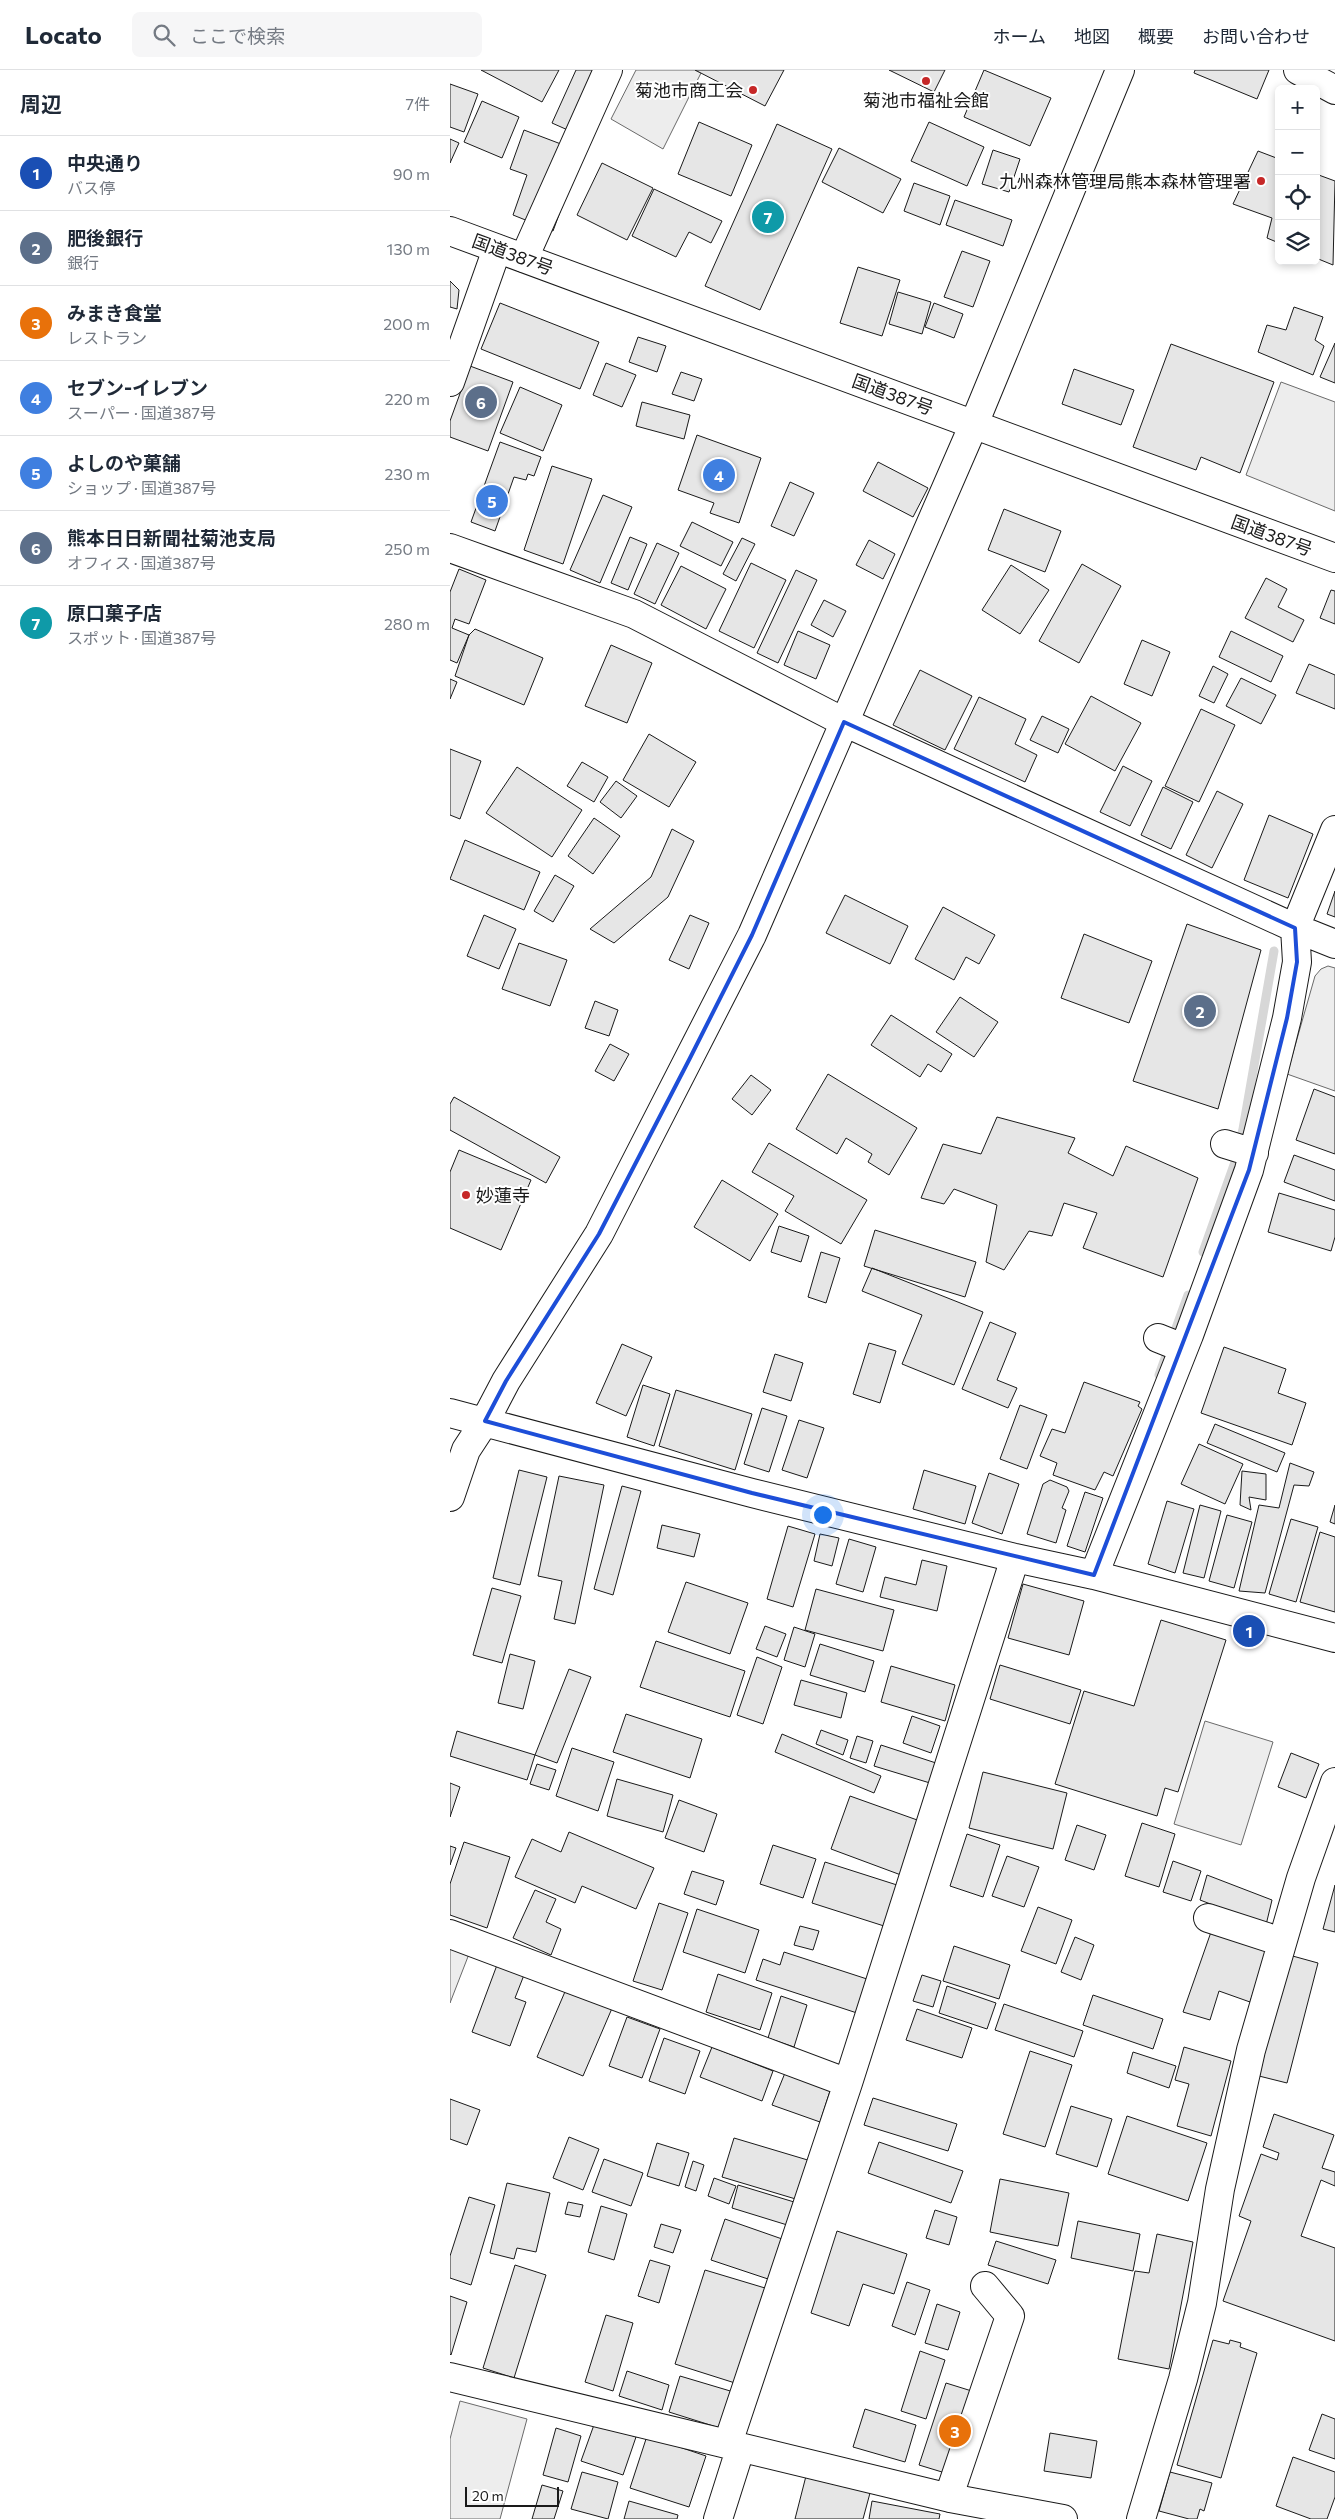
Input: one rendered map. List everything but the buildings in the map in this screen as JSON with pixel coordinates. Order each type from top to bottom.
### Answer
[{"type":"main road","points":[[524,258],[608,70]]},
{"type":"main road","points":[[450,1497],[466,1450],[485,1421],[506,1381],[599,1234],[752,935],[974,424],[1120,70]]},
{"type":"main road","points":[[1298,70],[1335,90]]},
{"type":"main road","name":"国道387号","points":[[450,231],[1335,558]]},
{"type":"main road","points":[[450,382],[497,249]]},
{"type":"main road","points":[[450,548],[634,614],[844,722],[1295,928],[1335,944]]},
{"type":"main road","points":[[1094,1575],[1183,1348],[1254,1153],[1287,1018],[1297,962],[1295,928],[1335,830]]},
{"type":"main road","points":[[1226,1144],[1254,1153]]},
{"type":"main road","points":[[1158,1338],[1183,1348]]},
{"type":"main road","points":[[450,1413],[752,1493],[1015,1558],[1094,1575],[1335,1638]]},
{"type":"main road","points":[[718,2519],[738,2456],[731,2434],[848,2083],[1015,1558]]},
{"type":"main road","points":[[1141,2519],[1183,2379],[1202,2303],[1220,2189],[1251,2050],[1280,1947],[1335,1782]]},
{"type":"main road","points":[[1208,1918],[1280,1947]]},
{"type":"main road","points":[[450,1934],[848,2083]]},
{"type":"main road","points":[[950,2498],[952,2484],[1010,2316],[985,2286]]},
{"type":"main road","points":[[450,2377],[950,2498],[1057,2518]]},
{"type":"highlighted area","points":[[844,722],[1295,928],[1297,962],[1287,1018],[1249,1170],[1094,1575],[752,1493],[485,1421],[506,1381],[599,1234],[690,1058],[752,935]]},
{"type":"shaded area","points":[[636,70],[695,70],[701,73],[663,149],[611,119]]},
{"type":"shaded area","points":[[1281,382],[1335,402],[1335,511],[1246,475]]},
{"type":"shaded area","points":[[1328,966],[1335,968],[1335,1091],[1287,1074],[1315,976],[1321,969]]},
{"type":"shaded area","points":[[1205,1721],[1273,1742],[1241,1845],[1174,1824]]},
{"type":"shaded area","points":[[450,1948],[469,1954],[450,2003]]},
{"type":"shaded area","points":[[460,2401],[527,2419],[500,2519],[450,2519],[450,2439]]},
{"type":"waterway","points":[[1203,1252],[1235,1162],[1243,1129],[1274,951]]},
{"type":"waterway","points":[[1159,1375],[1188,1295]]},
{"type":"place","name":"菊池市福祉会館","points":[[926,81]]},
{"type":"place","name":"菊池市商工会","points":[[753,90]]},
{"type":"place","name":"九州森林管理局熊本森林管理署","points":[[1261,181]]},
{"type":"place","name":"原口菓子店","points":[[768,217]]},
{"type":"place","name":"熊本日日新聞社菊池支局","points":[[481,402]]},
{"type":"place","name":"セブン-イレブン","points":[[719,475]]},
{"type":"place","name":"よしのや菓舗","points":[[492,501]]},
{"type":"place","name":"肥後銀行","points":[[1200,1011]]},
{"type":"place","name":"妙蓮寺","points":[[466,1195]]},
{"type":"place","name":"中央通り","points":[[1249,1631]]},
{"type":"place","name":"みまき食堂","points":[[955,2431]]}]
